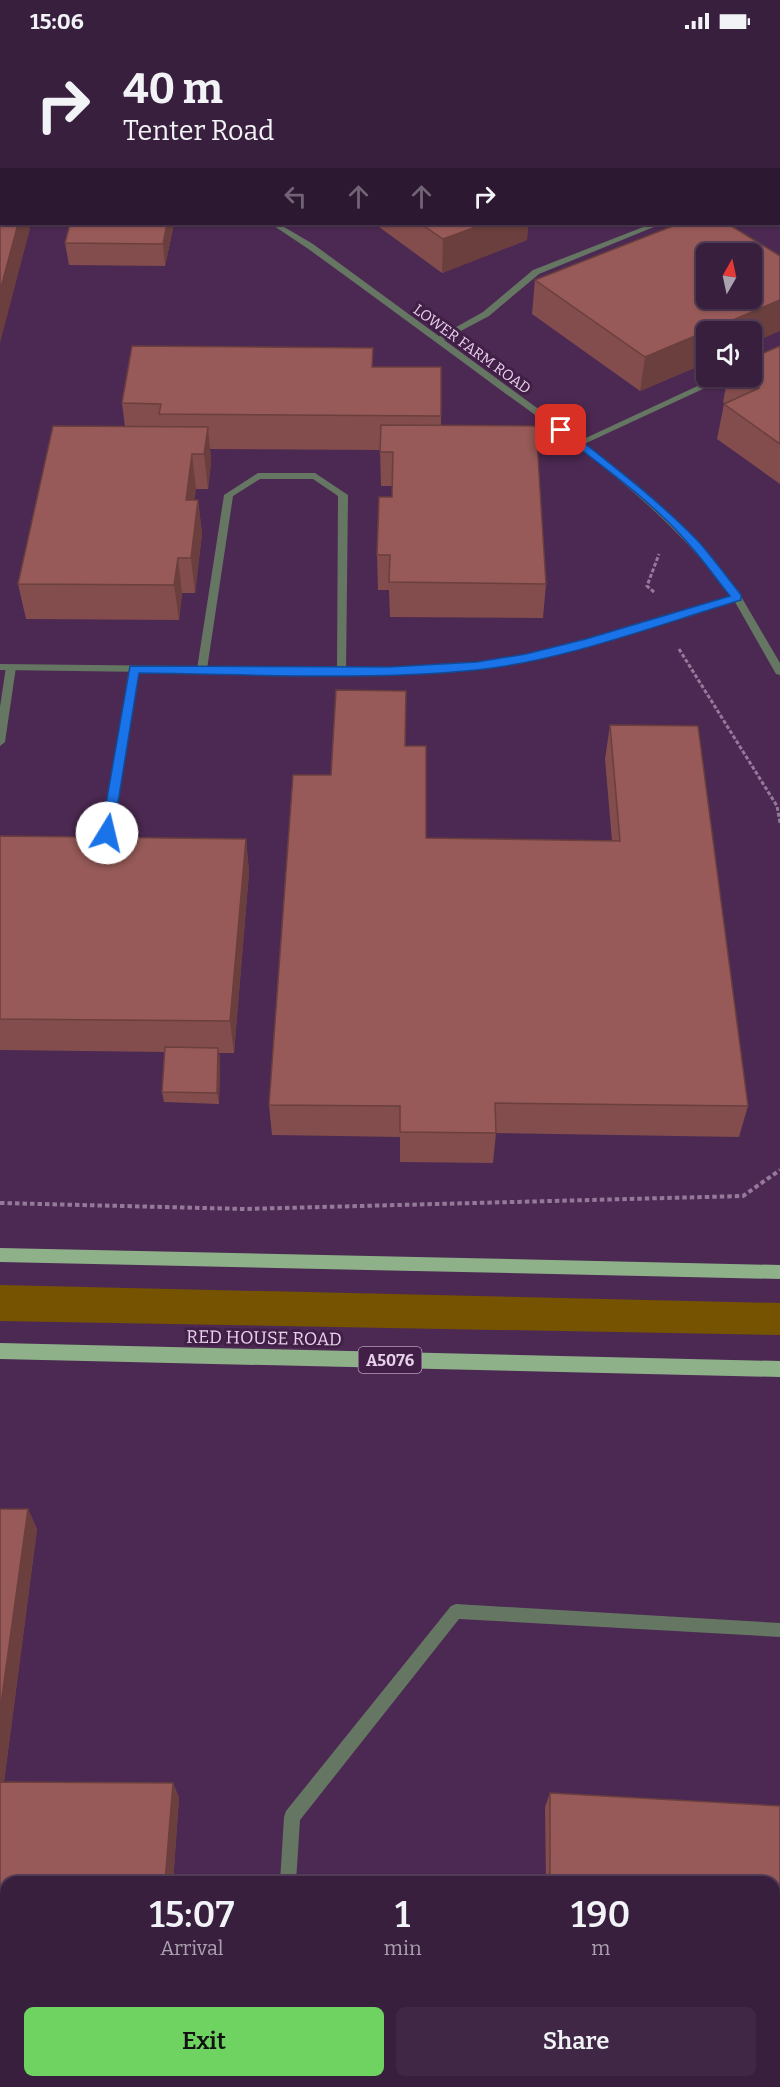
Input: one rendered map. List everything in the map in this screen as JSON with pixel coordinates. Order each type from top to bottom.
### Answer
[{"type":"main road","points":[[0,1255],[780,1272]]},
{"type":"main road","name":"RED HOUSE ROAD","points":[[0,1351],[780,1369]]},
{"type":"street","name":"LOWER FARM ROAD","points":[[276,225],[310,246],[579,443],[634,487],[686,535],[737,598],[780,672]]},
{"type":"street","points":[[437,340],[486,314],[536,272],[654,225]]},
{"type":"street","points":[[579,443],[703,387]]},
{"type":"street","points":[[202,669],[229,495],[258,476],[315,476],[343,495],[342,671]]},
{"type":"street","points":[[0,742],[5,667],[342,671],[435,669],[497,663],[578,645],[737,598]]},
{"type":"street","points":[[107,833],[134,669]]},
{"type":"street","points":[[288,1876],[292,1817],[456,1611],[780,1630]]},
{"type":"path","points":[[686,535],[663,544],[647,586],[655,593],[676,643],[777,806],[780,823]]},
{"type":"path","points":[[0,1203],[245,1209],[743,1196],[780,1170]]},
{"type":"shaded area","points":[[0,1285],[780,1303],[780,1335],[0,1321]]},
{"type":"building","points":[[0,225],[18,225],[0,291]]},
{"type":"building","points":[[70,225],[167,225],[163,244],[65,243]]},
{"type":"building","points":[[422,225],[481,225],[443,239]]},
{"type":"building","points":[[675,225],[730,225],[759,243],[696,243],[696,309],[759,309],[730,321],[696,321],[696,335],[645,357],[535,280]]},
{"type":"building","points":[[762,245],[780,256],[780,300],[762,308]]},
{"type":"building","points":[[132,346],[373,348],[372,367],[441,367],[441,416],[159,414],[161,404],[122,403]]},
{"type":"building","points":[[780,346],[780,444],[724,404],[758,387],[762,387],[762,354]]},
{"type":"building","points":[[381,425],[536,426],[546,584],[389,582],[390,555],[377,555],[379,497],[392,497],[393,452],[380,452]]},
{"type":"building","points":[[53,426],[208,427],[204,454],[192,454],[186,500],[198,500],[191,558],[178,558],[174,585],[18,584]]},
{"type":"building","points":[[336,690],[406,691],[405,746],[426,746],[426,838],[620,841],[610,725],[698,726],[748,1106],[495,1103],[496,1133],[400,1132],[400,1106],[269,1105],[293,775],[331,775]]},
{"type":"building","points":[[0,836],[246,839],[230,1021],[0,1019]]},
{"type":"building","points":[[165,1047],[218,1048],[217,1093],[162,1092]]},
{"type":"building","points":[[0,1509],[28,1509],[0,1711]]},
{"type":"building","points":[[0,1782],[173,1783],[165,1876],[0,1876]]},
{"type":"building","points":[[550,1793],[780,1806],[780,1876],[550,1876]]},
{"type":"route","points":[[107,833],[134,669],[389,671],[477,666],[526,658],[588,642],[737,598],[696,546],[667,516],[561,430]]}]
